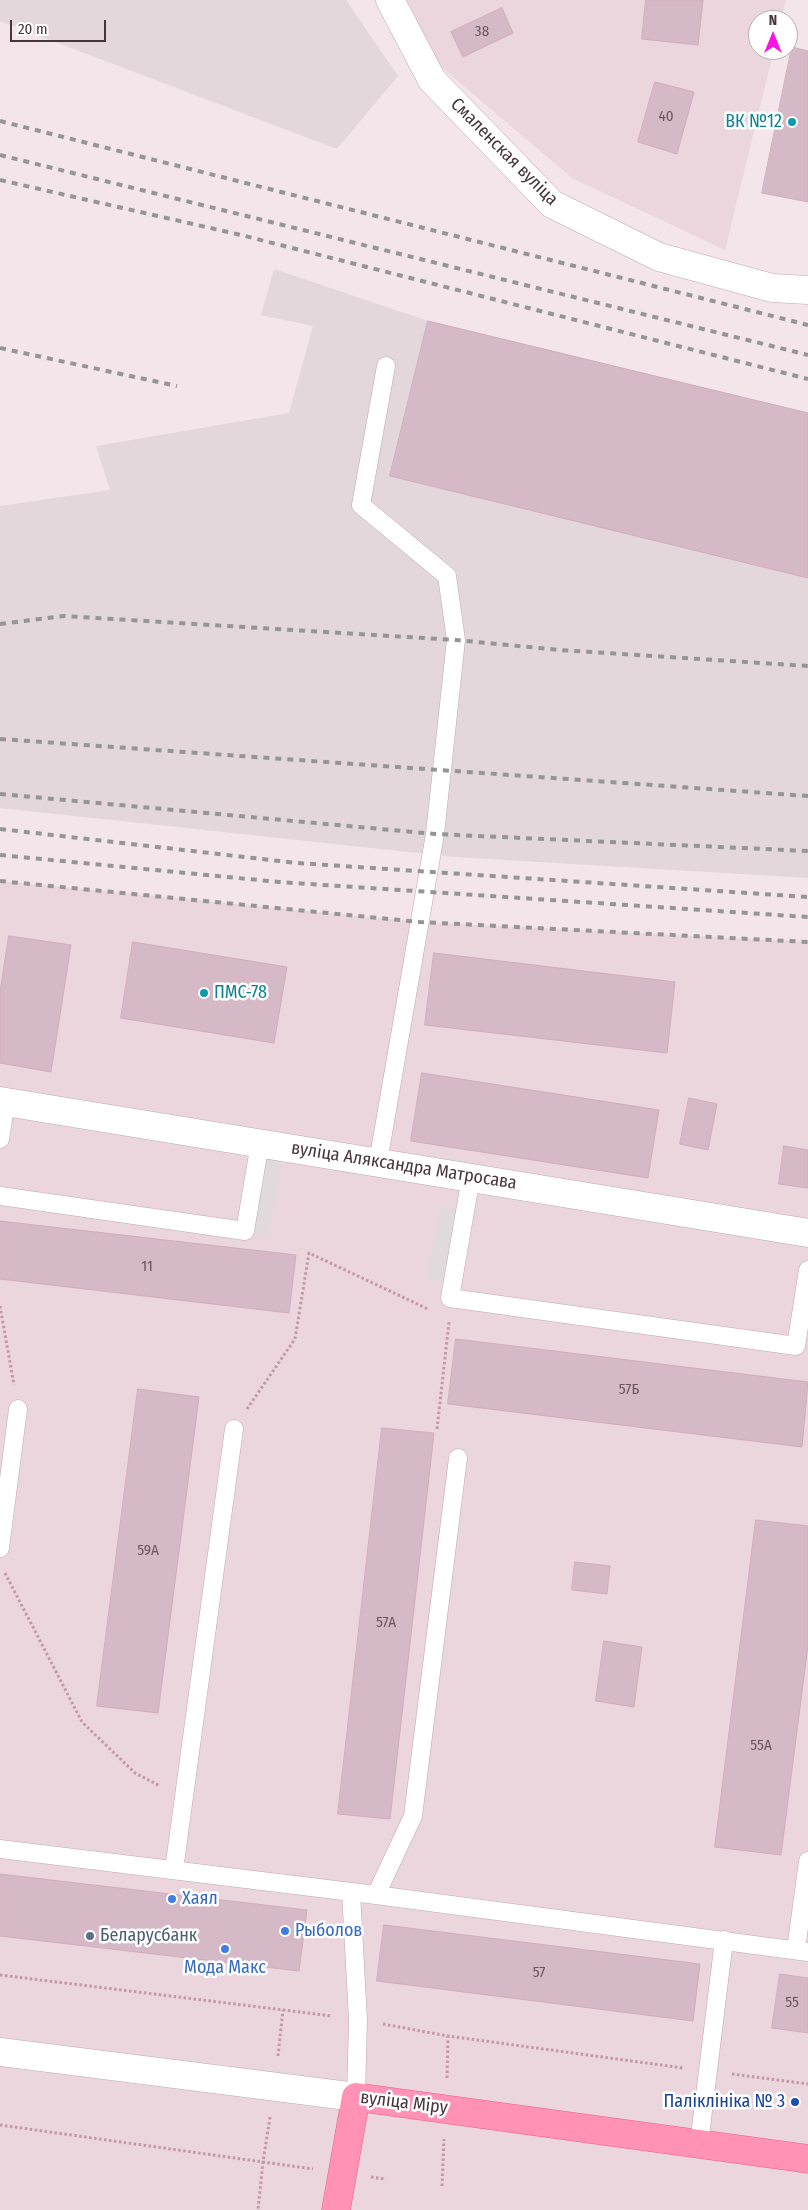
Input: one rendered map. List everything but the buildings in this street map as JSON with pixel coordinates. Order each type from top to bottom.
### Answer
[{"type":"main road","name":"вуліца Міру","points":[[356,2097],[808,2159]]},
{"type":"main road","points":[[336,2210],[356,2097]]},
{"type":"street","name":"Смаленская вуліца","points":[[390,0],[432,80],[552,204],[659,257],[772,288],[808,290]]},
{"type":"street","name":"вуліца Аляксандра Матросава","points":[[3,1101],[808,1233]]},
{"type":"street","name":"вуліца Міру","points":[[0,2052],[356,2097]]},
{"type":"lane","points":[[378,1162],[435,834],[456,640],[447,576],[361,506],[386,366]]},
{"type":"lane","points":[[0,1139],[3,1101]]},
{"type":"lane","points":[[0,1196],[245,1231],[260,1143]]},
{"type":"lane","points":[[471,1177],[450,1298],[796,1346],[808,1270]]},
{"type":"lane","points":[[0,1548],[18,1409]]},
{"type":"lane","points":[[174,1870],[234,1429]]},
{"type":"lane","points":[[376,1895],[413,1816],[458,1458]]},
{"type":"lane","points":[[0,1849],[376,1895],[802,1951],[808,1861]]},
{"type":"lane","points":[[351,1892],[358,2020],[356,2097]]},
{"type":"lane","points":[[699,2144],[724,1940]]},
{"type":"path","points":[[234,1429],[295,1339],[309,1253],[431,1311]]},
{"type":"path","points":[[0,1306],[18,1409]]},
{"type":"path","points":[[437,1429],[449,1319]]},
{"type":"path","points":[[5,1573],[82,1722],[136,1773],[184,1798]]},
{"type":"path","points":[[0,1975],[358,2020],[448,2036],[808,2084]]},
{"type":"path","points":[[0,2125],[263,2162],[258,2210]]},
{"type":"shaded area","points":[[0,0],[346,0],[398,76],[337,149],[0,21]]},
{"type":"shaded area","points":[[407,0],[786,0],[784,10],[748,10],[748,60],[772,60],[725,250],[572,178],[440,66]]},
{"type":"shaded area","points":[[274,269],[428,321],[808,413],[808,878],[455,857],[0,808],[0,506],[110,490],[96,446],[289,413],[313,326],[261,315]]},
{"type":"shaded area","points":[[0,881],[420,922],[808,942],[808,2210],[0,2210]]},
{"type":"shaded area","points":[[258,1158],[282,1162],[269,1236],[245,1231]]},
{"type":"shaded area","points":[[440,1208],[465,1213],[453,1285],[426,1279]]},
{"type":"railway","points":[[0,121],[808,325]]},
{"type":"railway","points":[[0,155],[808,355]]},
{"type":"railway","points":[[0,180],[241,235],[808,379]]},
{"type":"railway","points":[[0,348],[177,386]]},
{"type":"railway","points":[[0,624],[64,616],[456,640],[560,650],[808,666]]},
{"type":"railway","points":[[0,739],[808,796]]},
{"type":"railway","points":[[0,794],[435,834],[808,851]]},
{"type":"railway","points":[[0,829],[297,863],[808,897]]},
{"type":"railway","points":[[0,855],[279,882],[808,917]]},
{"type":"railway","points":[[0,881],[420,922],[808,942]]},
{"type":"place","name":"ВК №12","points":[[792,122]]},
{"type":"place","name":"ПМС-78","points":[[204,993]]},
{"type":"place","name":"Хаял","points":[[172,1899]]},
{"type":"place","name":"Рыболов","points":[[285,1931]]},
{"type":"place","name":"Беларусбанк","points":[[90,1936]]},
{"type":"place","name":"Мода Макс","points":[[225,1949]]},
{"type":"place","name":"Паліклініка № 3","points":[[795,2102]]}]
